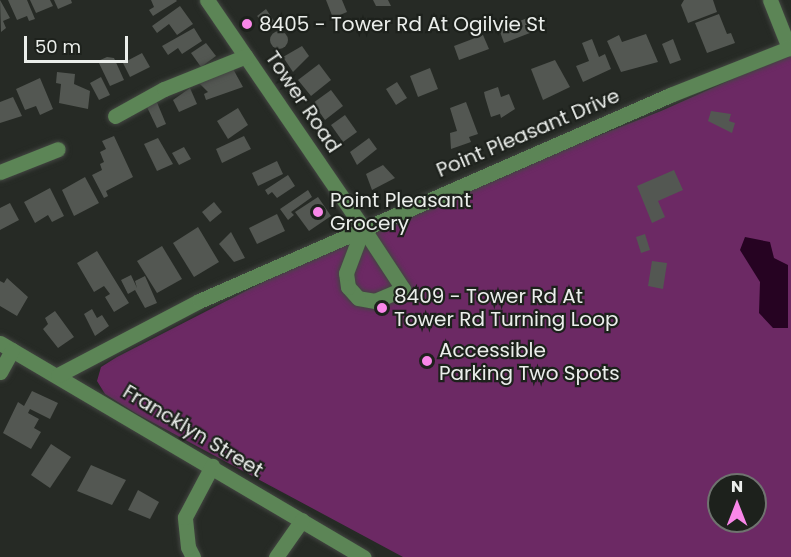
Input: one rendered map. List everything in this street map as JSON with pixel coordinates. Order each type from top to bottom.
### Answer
[{"type":"street","points":[[770,0],[790,47]]},
{"type":"street","name":"Tower Road","points":[[214,2],[246,56],[363,228],[403,289],[375,301],[358,298],[348,287],[346,273],[363,228]]},
{"type":"street","name":"Point Pleasant Drive","points":[[58,375],[199,301],[670,95],[790,47]]},
{"type":"street","points":[[115,116],[164,89],[246,56]]},
{"type":"street","points":[[0,172],[58,149]]},
{"type":"street","points":[[0,372],[6,347]]},
{"type":"street","name":"Francklyn Street","points":[[6,347],[58,375],[364,557]]},
{"type":"street","points":[[194,557],[188,547],[185,517],[212,466]]},
{"type":"street","points":[[276,557],[302,520]]},
{"type":"shaded area","points":[[791,53],[791,557],[403,557],[137,414],[105,394],[97,381],[101,367],[117,357],[382,221],[661,111]]},
{"type":"shaded area","points":[[745,237],[770,242],[774,258],[788,265],[788,328],[773,328],[759,313],[760,282],[740,250]]},
{"type":"building","points":[[0,0],[10,18],[3,21],[6,28],[1,32]]},
{"type":"building","points":[[8,0],[27,0],[35,19],[29,21],[27,16],[17,20]]},
{"type":"building","points":[[30,0],[50,0],[53,6],[36,13]]},
{"type":"building","points":[[54,0],[71,0],[72,3],[58,9]]},
{"type":"building","points":[[151,0],[177,1],[153,16],[149,10],[154,7]]},
{"type":"building","points":[[326,0],[342,0],[347,12],[333,18]]},
{"type":"building","points":[[373,0],[388,0],[391,6],[376,6]]},
{"type":"building","points":[[684,0],[713,0],[717,12],[688,23],[681,5]]},
{"type":"building","points":[[180,6],[193,24],[177,35],[169,24],[157,33],[152,26]]},
{"type":"building","points":[[266,9],[276,24],[264,31],[260,23],[263,22],[257,16]]},
{"type":"building","points":[[719,14],[727,34],[731,33],[735,43],[707,53],[695,23]]},
{"type":"building","points":[[530,17],[535,31],[504,43],[499,29]]},
{"type":"building","points":[[194,28],[202,41],[182,54],[178,48],[168,55],[162,46]]},
{"type":"building","points":[[275,31],[283,31],[288,36],[286,47],[275,49],[270,44],[270,36]]},
{"type":"building","points":[[646,34],[658,62],[621,72],[607,41],[619,35],[622,42]]},
{"type":"building","points":[[483,35],[489,49],[459,60],[454,46]]},
{"type":"building","points":[[592,39],[599,57],[605,54],[611,69],[583,82],[576,66],[589,61],[582,43]]},
{"type":"building","points":[[673,39],[681,60],[670,64],[662,44]]},
{"type":"building","points":[[206,43],[216,56],[201,67],[191,53]]},
{"type":"building","points":[[302,46],[309,56],[293,72],[283,57]]},
{"type":"building","points":[[142,53],[150,67],[130,77],[123,63]]},
{"type":"building","points":[[107,57],[114,58],[124,80],[110,86],[98,61]]},
{"type":"building","points":[[555,60],[570,87],[543,100],[531,69]]},
{"type":"building","points":[[319,64],[331,80],[311,96],[298,80]]},
{"type":"building","points":[[232,67],[243,87],[206,100],[204,94],[208,92],[199,83],[202,79]]},
{"type":"building","points":[[430,68],[438,89],[418,97],[410,76]]},
{"type":"building","points":[[57,72],[75,74],[74,84],[90,91],[88,109],[59,103],[61,84],[56,83]]},
{"type":"building","points":[[101,77],[110,95],[99,100],[90,83]]},
{"type":"building","points":[[40,78],[53,109],[40,115],[36,106],[25,110],[16,89]]},
{"type":"building","points":[[397,82],[407,98],[396,105],[386,89]]},
{"type":"building","points":[[498,87],[501,97],[509,94],[515,109],[501,118],[500,114],[491,117],[484,92]]},
{"type":"building","points":[[190,88],[197,104],[179,112],[173,100]]},
{"type":"building","points":[[331,90],[343,106],[325,120],[313,103]]},
{"type":"building","points":[[13,97],[22,116],[0,123],[0,102]]},
{"type":"building","points":[[156,100],[166,124],[157,128],[146,105]]},
{"type":"building","points":[[466,102],[478,134],[469,137],[471,142],[451,149],[450,133],[457,131],[450,108]]},
{"type":"building","points":[[238,108],[248,125],[228,139],[217,121]]},
{"type":"building","points":[[711,111],[731,114],[729,121],[735,123],[732,133],[708,121]]},
{"type":"building","points":[[345,115],[357,132],[343,142],[331,125]]},
{"type":"building","points":[[114,136],[133,177],[106,191],[108,196],[104,198],[92,175],[102,170],[100,164],[104,162],[100,152],[106,149],[102,141]]},
{"type":"building","points":[[244,136],[251,149],[222,163],[216,149]]},
{"type":"building","points":[[158,138],[173,164],[157,171],[144,144]]},
{"type":"building","points":[[369,138],[377,149],[357,165],[350,152]]},
{"type":"building","points":[[184,147],[191,159],[179,165],[172,153]]},
{"type":"building","points":[[277,161],[283,174],[258,186],[252,173]]},
{"type":"building","points":[[383,165],[395,178],[372,190],[366,174]]},
{"type":"building","points":[[674,170],[683,190],[658,201],[665,217],[652,223],[637,186]]},
{"type":"building","points":[[288,175],[295,186],[277,198],[272,192],[268,195],[265,190]]},
{"type":"building","points":[[85,177],[99,203],[74,216],[62,190]]},
{"type":"building","points":[[50,188],[64,216],[52,222],[48,215],[35,223],[24,202]]},
{"type":"building","points":[[308,190],[312,197],[291,212],[294,215],[288,220],[280,209]]},
{"type":"building","points":[[318,197],[331,216],[309,231],[295,212]]},
{"type":"building","points":[[214,202],[222,212],[210,222],[202,212]]},
{"type":"building","points":[[10,203],[19,220],[0,230],[0,208]]},
{"type":"building","points":[[277,214],[285,231],[257,244],[249,228]]},
{"type":"building","points":[[198,227],[219,262],[194,277],[173,243]]},
{"type":"building","points":[[231,232],[245,258],[234,262],[219,244]]},
{"type":"building","points":[[645,234],[650,250],[641,253],[636,237]]},
{"type":"building","points":[[162,246],[182,279],[157,293],[137,261]]},
{"type":"building","points":[[97,251],[129,303],[114,312],[105,297],[110,294],[104,286],[94,292],[77,263]]},
{"type":"building","points":[[652,261],[667,263],[663,289],[648,286]]},
{"type":"building","points":[[131,275],[137,288],[135,281],[145,276],[157,303],[145,308],[135,290],[128,294],[121,280]]},
{"type":"building","points":[[7,278],[28,297],[17,316],[0,306],[0,281],[4,283]]},
{"type":"building","points":[[92,309],[97,318],[102,315],[109,326],[95,336],[84,314]]},
{"type":"building","points":[[55,311],[74,337],[58,348],[43,329],[48,324],[45,318]]},
{"type":"building","points":[[32,391],[58,403],[50,419],[30,409],[28,413],[39,419],[34,428],[41,432],[31,449],[3,433],[18,402],[24,406]]},
{"type":"building","points":[[51,444],[71,457],[50,488],[31,475]]},
{"type":"building","points":[[91,465],[126,480],[112,505],[77,491]]},
{"type":"building","points":[[138,490],[159,502],[150,519],[128,510]]},
{"type":"place","name":"8405 - Tower Rd At Ogilvie St","points":[[247,24]]},
{"type":"place","name":"Point Pleasant Grocery","points":[[318,212]]},
{"type":"place","name":"8409 - Tower Rd At Tower Rd Turning Loop","points":[[382,308]]},
{"type":"place","name":"Accessible Parking Two Spots","points":[[427,361]]}]
